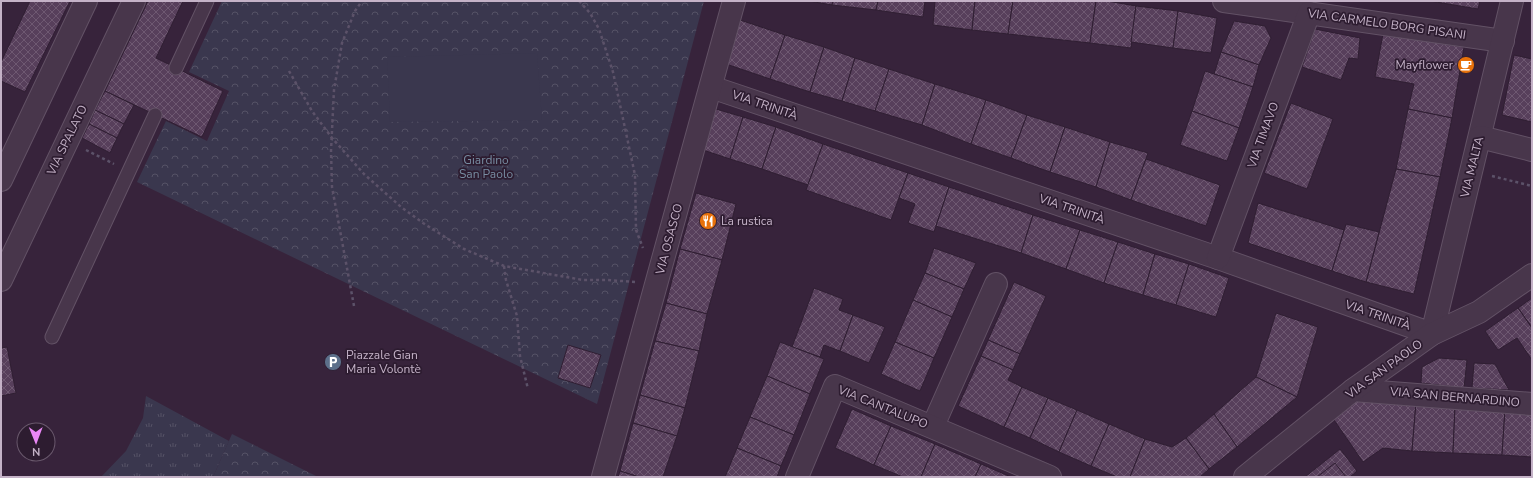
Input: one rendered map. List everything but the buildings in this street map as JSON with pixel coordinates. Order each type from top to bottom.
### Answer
[{"type":"street","points":[[1,180],[86,1]]},
{"type":"street","name":"VIA SPALATO","points":[[1,280],[134,1]]},
{"type":"street","name":"VIA OSASCO","points":[[603,477],[734,1]]},
{"type":"street","name":"VIA CARMELO BORG PISANI","points":[[1224,1],[1503,41]]},
{"type":"street","name":"VIA MALTA","points":[[1432,334],[1512,1]]},
{"type":"street","name":"VIA TIMAVO","points":[[1218,258],[1309,13]]},
{"type":"street","name":"VIA TRINITÀ","points":[[711,86],[1218,258],[1432,334]]},
{"type":"street","points":[[1480,137],[1532,150]]},
{"type":"street","name":"VIA SAN PAOLO","points":[[1245,477],[1353,390],[1432,334],[1479,312],[1532,275]]},
{"type":"street","name":"VIA CANTALUPO","points":[[934,426],[996,284]]},
{"type":"street","name":"VIA CANTALUPO","points":[[797,477],[835,386],[934,426],[1050,477]]},
{"type":"street","name":"VIA SAN BERNARDINO","points":[[1353,390],[1532,404]]},
{"type":"lane","points":[[176,68],[207,1]]},
{"type":"lane","points":[[52,337],[155,115]]},
{"type":"path","points":[[354,306],[332,187],[332,138],[334,90],[342,43],[355,11],[362,1]]},
{"type":"path","points":[[579,1],[590,13],[599,30],[613,72],[635,175],[636,230],[644,250]]},
{"type":"path","points":[[289,71],[312,111],[332,138],[364,174],[401,207],[423,223],[464,248],[504,266],[583,280],[656,283]]},
{"type":"path","points":[[67,141],[129,171]]},
{"type":"path","points":[[1471,170],[1532,186]]},
{"type":"path","points":[[504,266],[506,280],[517,316],[520,356],[528,389]]},
{"type":"green space","name":"Giardino San Paolo","points":[[222,1],[704,1],[597,404],[137,182],[166,121],[207,141],[229,91],[189,72]]},
{"type":"green space","points":[[537,53],[542,120],[390,122],[387,57]]},
{"type":"green space","points":[[146,396],[229,441],[213,477],[101,477],[126,451],[143,418]]},
{"type":"green space","points":[[232,434],[318,477],[213,477]]},
{"type":"place","name":"Mayflower","points":[[1466,65]]},
{"type":"place","name":"La rustica","points":[[708,221]]},
{"type":"place","name":"Piazzale Gian Maria Volontè","points":[[333,362]]}]
